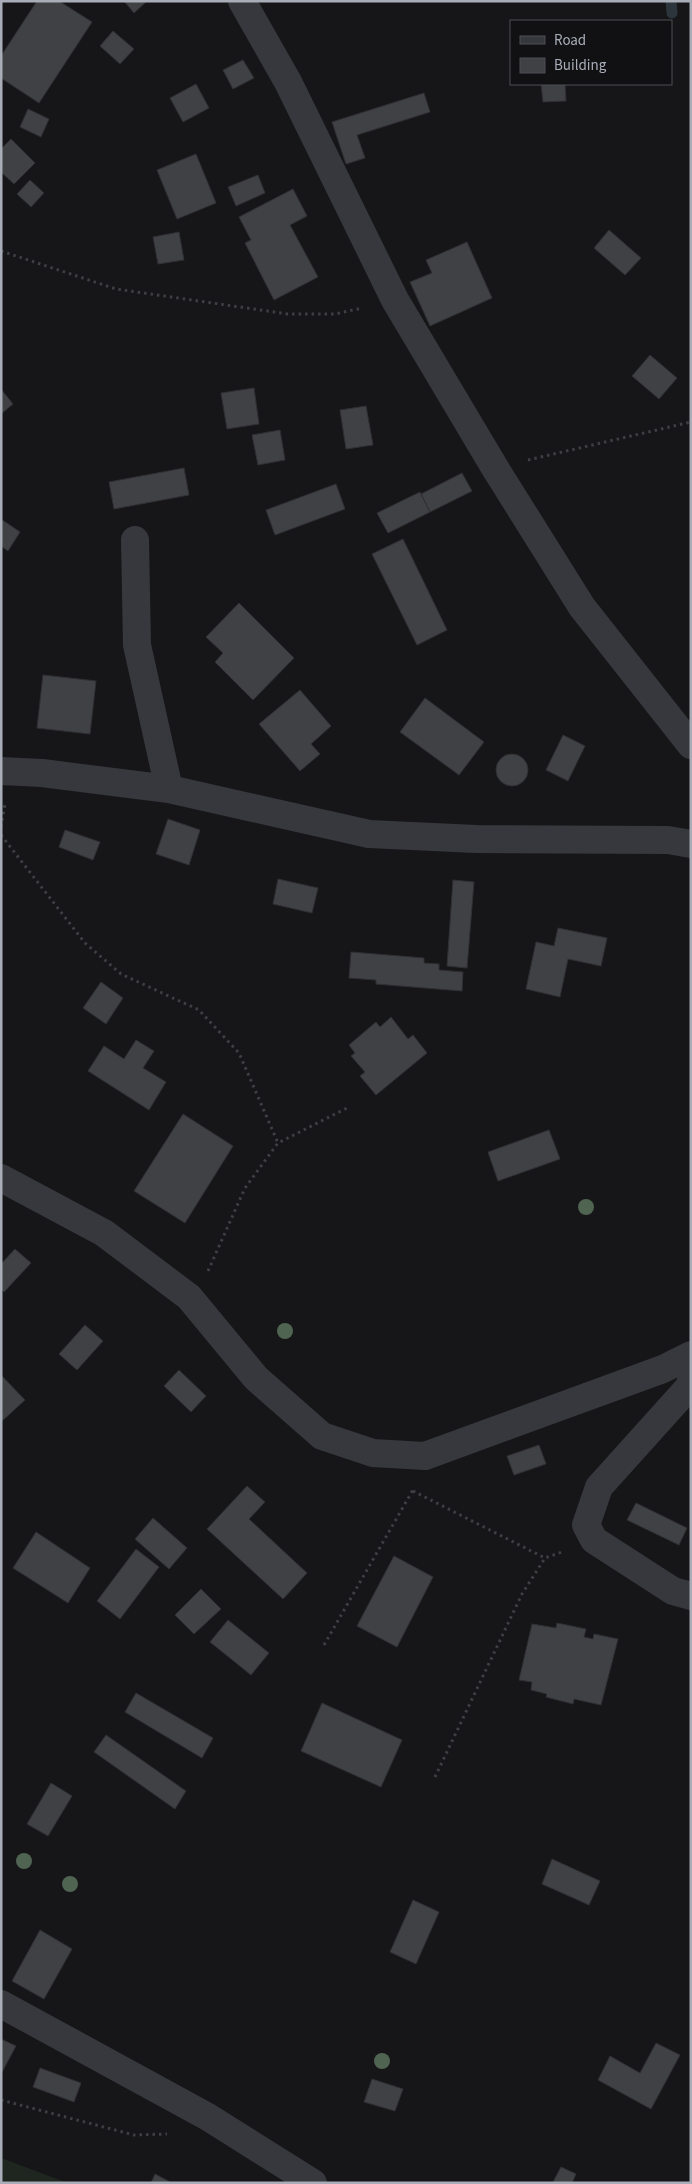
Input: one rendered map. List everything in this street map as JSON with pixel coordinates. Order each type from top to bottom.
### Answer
[{"type":"street","points":[[242,1],[288,82],[395,300],[495,468],[582,607],[691,745]]},
{"type":"street","points":[[135,540],[137,645],[169,789]]},
{"type":"street","points":[[1,771],[42,773],[169,789],[369,834],[476,839],[668,840],[691,844]]},
{"type":"street","points":[[1,1178],[104,1233],[189,1296],[256,1378],[322,1436],[373,1453],[425,1456],[663,1369],[691,1355]]},
{"type":"street","points":[[691,1381],[689,1387],[599,1488],[590,1532],[673,1591],[691,1596]]},
{"type":"street","points":[[1,2004],[208,2117],[313,2183]]},
{"type":"path","points":[[1,251],[116,289],[288,314],[336,314],[395,300]]},
{"type":"path","points":[[495,468],[691,422]]},
{"type":"path","points":[[1,835],[85,943],[121,974],[199,1010],[239,1053],[268,1125],[278,1143]]},
{"type":"path","points":[[189,1296],[207,1272],[244,1188],[278,1143],[349,1106]]},
{"type":"path","points":[[324,1644],[413,1490],[425,1456]]},
{"type":"path","points":[[413,1490],[544,1558]]},
{"type":"path","points":[[435,1776],[522,1594],[544,1558],[590,1532]]},
{"type":"path","points":[[1,2100],[134,2135],[178,2133],[208,2117]]},
{"type":"shaded area","points":[[1,2158],[68,2183],[1,2183]]},
{"type":"building","points":[[37,1],[59,1],[92,22],[39,103],[1,78],[1,56]]},
{"type":"building","points":[[124,1],[147,1],[134,13]]},
{"type":"building","points":[[113,31],[134,49],[120,64],[100,46]]},
{"type":"building","points":[[243,60],[254,78],[233,89],[223,70]]},
{"type":"building","points":[[196,84],[209,108],[183,122],[170,98]]},
{"type":"building","points":[[541,85],[565,85],[566,101],[543,102]]},
{"type":"building","points":[[424,93],[430,112],[357,135],[365,158],[346,164],[332,122]]},
{"type":"building","points":[[28,109],[49,119],[41,137],[20,127]]},
{"type":"building","points":[[11,139],[35,163],[14,184],[1,172],[1,149]]},
{"type":"building","points":[[196,154],[216,203],[177,219],[157,170]]},
{"type":"building","points":[[258,175],[265,193],[236,206],[228,187]]},
{"type":"building","points":[[30,180],[44,193],[31,207],[17,194]]},
{"type":"building","points":[[293,189],[307,216],[290,225],[318,277],[274,300],[245,243],[251,240],[239,217]]},
{"type":"building","points":[[609,230],[641,258],[625,275],[594,248]]},
{"type":"building","points":[[179,232],[184,260],[158,264],[153,237]]},
{"type":"building","points":[[467,242],[492,298],[430,326],[410,282],[432,273],[426,260]]},
{"type":"building","points":[[650,355],[677,378],[659,399],[632,376]]},
{"type":"building","points":[[254,388],[259,424],[227,429],[221,393]]},
{"type":"building","points":[[1,389],[13,404],[1,414]]},
{"type":"building","points":[[366,406],[373,445],[346,449],[340,410]]},
{"type":"building","points":[[280,430],[285,460],[258,465],[252,435]]},
{"type":"building","points":[[184,468],[189,495],[114,509],[109,482]]},
{"type":"building","points":[[462,473],[472,491],[430,512],[421,494]]},
{"type":"building","points":[[336,484],[345,509],[275,535],[266,510]]},
{"type":"building","points":[[420,492],[430,512],[388,533],[377,513]]},
{"type":"building","points":[[1,519],[20,532],[8,551],[1,546]]},
{"type":"building","points":[[403,539],[447,630],[417,645],[372,554]]},
{"type":"building","points":[[239,603],[294,658],[253,700],[215,662],[223,653],[206,637]]},
{"type":"building","points":[[43,675],[96,681],[90,734],[37,728]]},
{"type":"building","points":[[300,690],[331,726],[311,744],[320,754],[300,771],[259,724]]},
{"type":"building","points":[[425,698],[484,742],[459,775],[400,732]]},
{"type":"building","points":[[563,735],[585,746],[568,781],[546,770]]},
{"type":"building","points":[[512,754],[518,755],[523,759],[527,764],[527,776],[523,781],[518,785],[512,786],[506,785],[501,781],[497,776],[496,770],[497,764],[501,759],[506,755]]},
{"type":"building","points":[[168,819],[200,830],[189,865],[156,854]]},
{"type":"building","points":[[65,830],[100,842],[93,860],[59,847]]},
{"type":"building","points":[[278,879],[318,888],[312,913],[273,904]]},
{"type":"building","points":[[453,880],[474,882],[467,968],[447,966]]},
{"type":"building","points":[[558,928],[607,938],[601,966],[568,959],[560,997],[526,989],[536,942],[554,946]]},
{"type":"building","points":[[351,952],[424,958],[424,963],[439,964],[439,970],[463,972],[462,991],[376,984],[376,980],[349,978]]},
{"type":"building","points":[[101,982],[123,998],[106,1024],[83,1008]]},
{"type":"building","points":[[391,1017],[408,1039],[413,1035],[427,1053],[376,1095],[360,1076],[365,1072],[351,1056],[355,1053],[349,1045],[376,1022],[380,1027]]},
{"type":"building","points":[[136,1040],[154,1051],[143,1068],[166,1082],[149,1110],[88,1071],[104,1046],[124,1059]]},
{"type":"building","points":[[183,1114],[233,1146],[185,1223],[134,1191]]},
{"type":"building","points":[[549,1130],[560,1159],[498,1181],[488,1152]]},
{"type":"building","points":[[15,1249],[31,1263],[4,1292],[1,1289],[1,1264]]},
{"type":"building","points":[[85,1325],[103,1341],[77,1370],[59,1354]]},
{"type":"building","points":[[179,1370],[206,1396],[191,1412],[164,1386]]},
{"type":"building","points":[[1,1375],[25,1400],[1,1422]]},
{"type":"building","points":[[539,1445],[546,1464],[514,1475],[507,1456]]},
{"type":"building","points":[[247,1486],[265,1502],[249,1519],[307,1573],[283,1599],[207,1529]]},
{"type":"building","points":[[636,1503],[687,1528],[679,1545],[627,1520]]},
{"type":"building","points":[[153,1518],[187,1548],[169,1569],[135,1539]]},
{"type":"building","points":[[36,1532],[90,1568],[68,1603],[13,1568]]},
{"type":"building","points":[[136,1549],[159,1567],[120,1619],[97,1601]]},
{"type":"building","points":[[394,1556],[433,1577],[397,1647],[357,1626]]},
{"type":"building","points":[[201,1589],[221,1609],[194,1634],[175,1615]]},
{"type":"building","points":[[228,1620],[269,1653],[251,1675],[210,1642]]},
{"type":"building","points":[[557,1623],[586,1629],[584,1637],[593,1639],[594,1634],[618,1639],[601,1705],[574,1699],[573,1704],[546,1697],[547,1694],[531,1690],[532,1682],[519,1680],[532,1624],[556,1628]]},
{"type":"building","points":[[136,1693],[213,1738],[202,1758],[125,1712]]},
{"type":"building","points":[[322,1703],[402,1740],[381,1787],[301,1751]]},
{"type":"building","points":[[106,1735],[186,1791],[175,1809],[94,1752]]},
{"type":"building","points":[[51,1783],[72,1796],[48,1836],[27,1824]]},
{"type":"building","points":[[552,1859],[600,1881],[589,1905],[542,1884]]},
{"type":"building","points":[[413,1900],[439,1912],[416,1964],[390,1952]]},
{"type":"building","points":[[40,1930],[72,1949],[44,1999],[12,1981]]},
{"type":"building","points":[[1,2039],[16,2046],[1,2074]]},
{"type":"building","points":[[656,2043],[680,2055],[651,2109],[598,2080],[610,2056],[640,2073]]},
{"type":"building","points":[[40,2068],[81,2083],[74,2102],[33,2087]]},
{"type":"building","points":[[372,2079],[403,2089],[395,2111],[364,2102]]},
{"type":"building","points":[[561,2167],[576,2174],[572,2183],[553,2182]]},
{"type":"building","points":[[155,2174],[172,2183],[151,2183]]},
{"type":"waterway","points":[[671,1],[672,13]]}]
